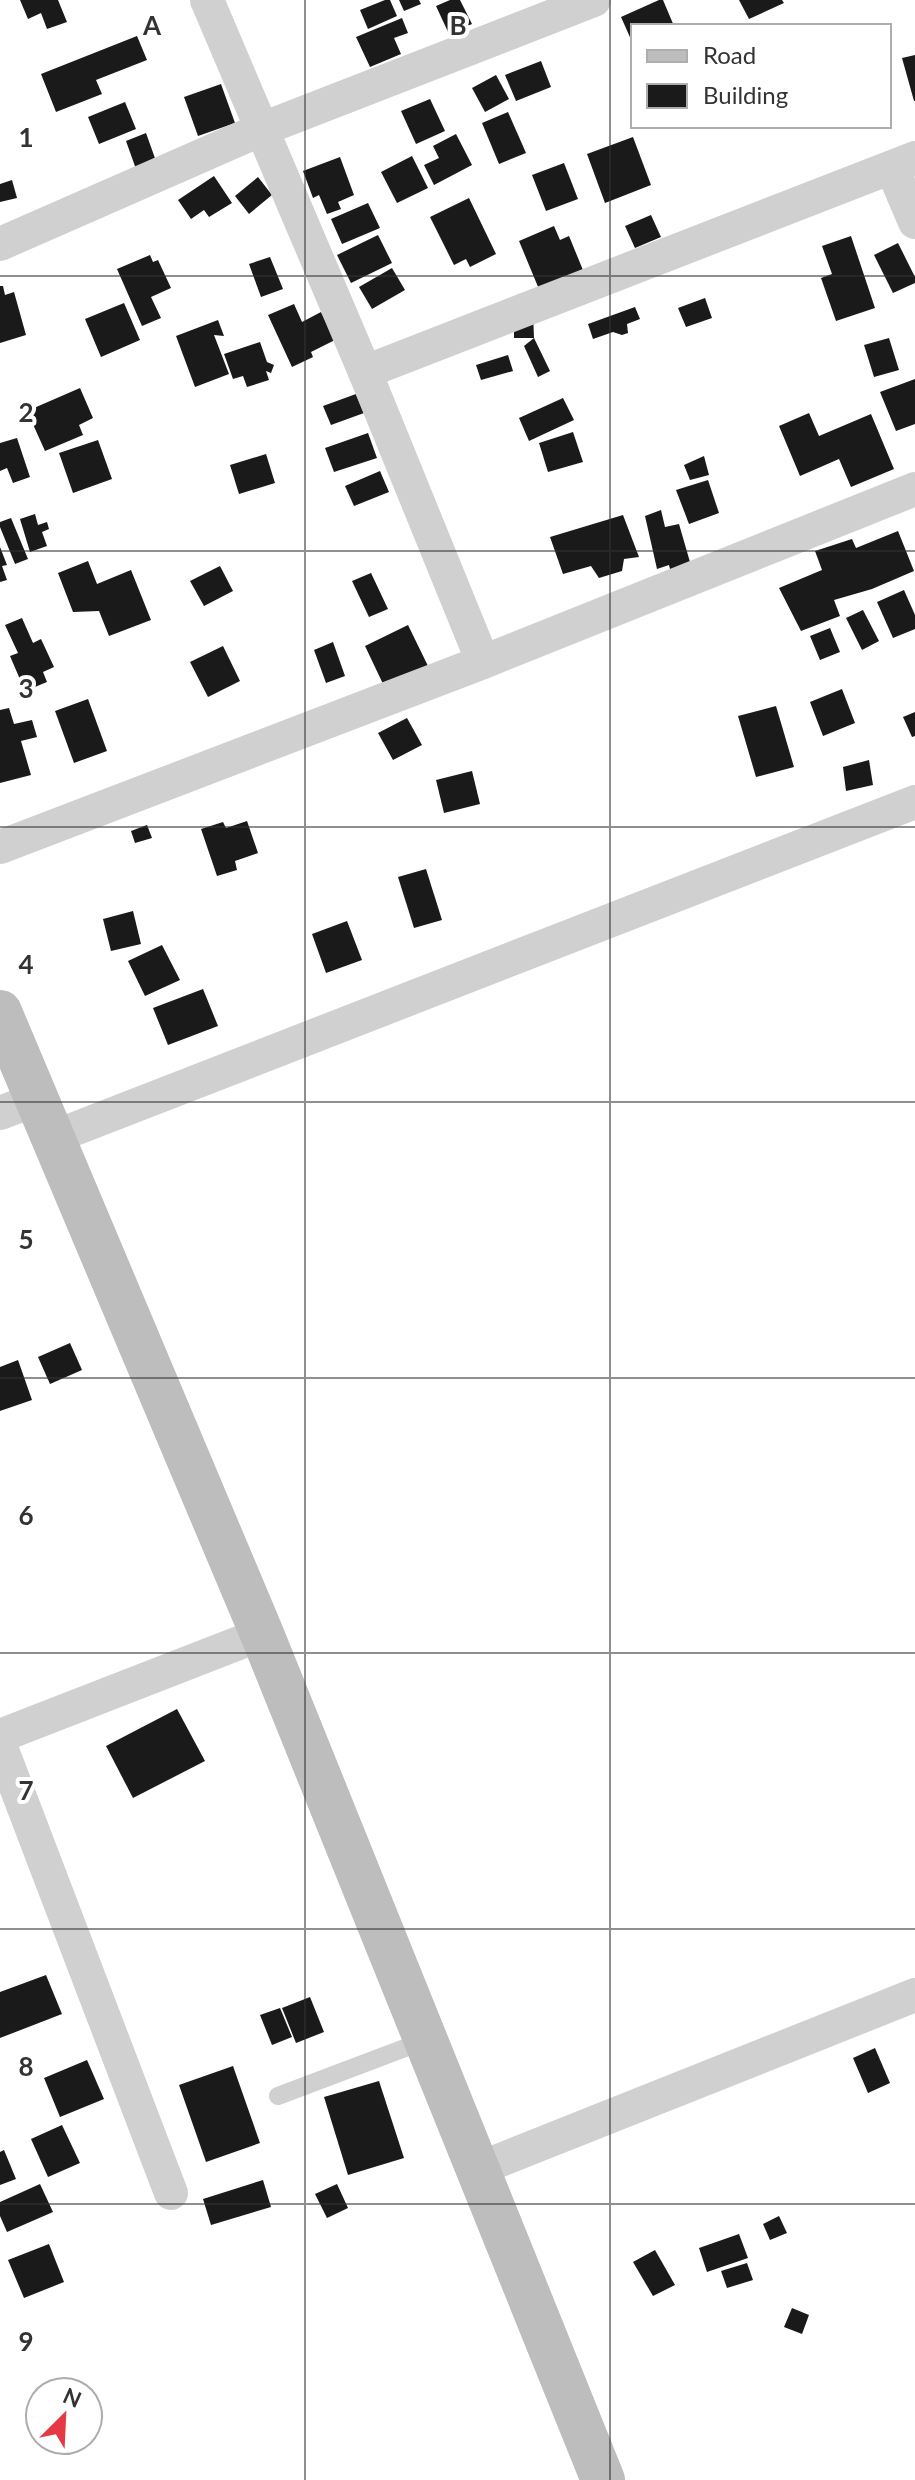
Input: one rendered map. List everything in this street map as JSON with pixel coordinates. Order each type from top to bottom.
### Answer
[{"type":"main road","points":[[0,1012],[30,1116],[262,1634],[603,2480]]},
{"type":"street","points":[[207,0],[365,372],[483,662]]},
{"type":"street","points":[[0,244],[260,130],[594,0]]},
{"type":"street","points":[[365,372],[904,163],[915,222]]},
{"type":"street","points":[[0,847],[483,662],[915,489]]},
{"type":"street","points":[[30,1116],[915,802]]},
{"type":"street","points":[[0,1736],[262,1634]]},
{"type":"street","points":[[0,1745],[171,2193]]},
{"type":"street","points":[[478,2169],[915,1995]]},
{"type":"lane","points":[[278,2096],[426,2040]]},
{"type":"building","points":[[20,0],[58,0],[67,22],[47,29],[41,13],[28,19]]},
{"type":"building","points":[[390,0],[397,16],[368,29],[360,10]]},
{"type":"building","points":[[399,0],[419,0],[421,4],[404,11]]},
{"type":"building","points":[[450,0],[460,0],[472,24],[449,34],[436,6]]},
{"type":"building","points":[[663,0],[673,24],[631,24],[631,40],[621,17]]},
{"type":"building","points":[[739,0],[782,0],[784,3],[749,19]]},
{"type":"building","points":[[402,18],[408,33],[394,38],[401,54],[370,67],[356,37]]},
{"type":"building","points":[[137,36],[147,60],[96,80],[102,94],[56,112],[41,74]]},
{"type":"building","points":[[915,55],[915,101],[914,101],[902,58]]},
{"type":"building","points":[[541,61],[551,87],[516,101],[505,75]]},
{"type":"building","points":[[496,75],[509,99],[485,112],[472,88]]},
{"type":"building","points":[[221,84],[235,123],[198,136],[184,97]]},
{"type":"building","points":[[430,99],[445,131],[416,144],[401,111]]},
{"type":"building","points":[[125,102],[136,129],[99,144],[88,117]]},
{"type":"building","points":[[508,112],[526,153],[499,164],[482,123]]},
{"type":"building","points":[[146,133],[156,161],[136,169],[126,141]]},
{"type":"building","points":[[456,134],[472,165],[434,185],[424,165],[439,158],[433,146]]},
{"type":"building","points":[[633,137],[651,185],[605,203],[587,154]]},
{"type":"building","points":[[412,156],[428,188],[397,203],[381,172]]},
{"type":"building","points":[[340,157],[354,195],[338,202],[341,209],[327,214],[319,195],[313,198],[303,171]]},
{"type":"building","points":[[564,163],[578,199],[546,211],[532,175]]},
{"type":"building","points":[[214,176],[232,203],[209,217],[204,210],[191,219],[178,200]]},
{"type":"building","points":[[258,177],[272,195],[249,214],[235,196]]},
{"type":"building","points":[[12,180],[17,198],[0,202],[0,184]]},
{"type":"building","points":[[469,198],[496,254],[470,267],[466,259],[454,265],[430,217]]},
{"type":"building","points":[[368,203],[380,228],[342,244],[331,219]]},
{"type":"building","points":[[651,215],[661,237],[635,248],[625,226]]},
{"type":"building","points":[[554,226],[560,240],[569,236],[585,275],[541,294],[519,241]]},
{"type":"building","points":[[378,235],[392,263],[351,283],[337,255]]},
{"type":"building","points":[[851,236],[875,308],[836,321],[821,278],[832,274],[822,246]]},
{"type":"building","points":[[898,243],[915,283],[893,293],[874,255]]},
{"type":"building","points":[[150,255],[153,262],[158,260],[171,288],[151,297],[161,318],[142,326],[117,269]]},
{"type":"building","points":[[270,257],[283,289],[261,297],[249,264]]},
{"type":"building","points":[[392,268],[405,290],[372,309],[359,287]]},
{"type":"building","points":[[0,286],[3,286],[5,295],[14,292],[26,335],[0,343]]},
{"type":"building","points":[[705,298],[712,318],[686,327],[678,308]]},
{"type":"building","points":[[124,303],[140,340],[101,357],[85,319]]},
{"type":"building","points":[[294,304],[302,322],[321,312],[335,340],[311,352],[313,357],[292,367],[268,315]]},
{"type":"building","points":[[635,307],[640,319],[627,324],[628,333],[613,332],[593,339],[588,324]]},
{"type":"building","points":[[533,313],[534,338],[514,338],[514,320]]},
{"type":"building","points":[[218,320],[224,336],[214,335],[229,374],[195,387],[176,336]]},
{"type":"building","points":[[534,338],[550,371],[538,377],[524,346]]},
{"type":"building","points":[[889,338],[899,370],[874,377],[864,345]]},
{"type":"building","points":[[260,342],[267,362],[274,365],[271,373],[266,371],[269,380],[247,387],[243,376],[233,379],[224,354]]},
{"type":"building","points":[[508,355],[513,371],[481,380],[476,365]]},
{"type":"building","points":[[915,379],[915,424],[896,431],[880,392]]},
{"type":"building","points":[[80,388],[93,418],[79,425],[83,435],[45,451],[27,411]]},
{"type":"building","points":[[356,394],[364,413],[331,425],[323,406]]},
{"type":"building","points":[[563,398],[574,420],[529,441],[519,418]]},
{"type":"building","points":[[809,413],[819,436],[871,414],[894,469],[851,487],[839,459],[800,476],[779,426]]},
{"type":"building","points":[[573,432],[583,462],[548,472],[539,443]]},
{"type":"building","points":[[368,433],[377,458],[334,472],[325,448]]},
{"type":"building","points":[[17,438],[30,477],[13,483],[7,468],[0,471],[0,443]]},
{"type":"building","points":[[98,440],[112,479],[73,493],[59,453]]},
{"type":"building","points":[[266,454],[275,483],[239,494],[230,465]]},
{"type":"building","points":[[704,456],[709,475],[690,480],[684,465]]},
{"type":"building","points":[[380,471],[389,492],[354,506],[345,486]]},
{"type":"building","points":[[708,480],[719,513],[689,524],[676,490]]},
{"type":"building","points":[[661,510],[665,527],[679,524],[692,569],[672,577],[669,565],[657,569],[645,516]]},
{"type":"building","points":[[35,514],[38,525],[47,522],[49,529],[42,532],[47,546],[30,552],[20,519]]},
{"type":"building","points":[[623,515],[639,557],[624,559],[622,571],[599,578],[591,566],[563,574],[550,537]]},
{"type":"building","points":[[11,518],[28,559],[15,564],[0,527],[0,522]]},
{"type":"building","points":[[898,531],[914,571],[872,589],[834,600],[840,616],[801,631],[779,588],[822,570],[815,551],[852,539],[856,548]]},
{"type":"building","points":[[0,547],[7,565],[2,566],[7,580],[0,582]]},
{"type":"building","points":[[88,561],[97,584],[131,570],[151,620],[109,636],[99,611],[73,612],[58,573]]},
{"type":"building","points":[[220,566],[233,591],[204,606],[190,581]]},
{"type":"building","points":[[371,573],[388,609],[369,617],[352,581]]},
{"type":"building","points":[[904,590],[915,615],[915,629],[893,638],[877,602]]},
{"type":"building","points":[[863,610],[879,641],[862,650],[846,618]]},
{"type":"building","points":[[22,618],[33,643],[41,639],[54,667],[43,672],[47,682],[25,691],[10,656],[18,653],[5,625]]},
{"type":"building","points":[[408,625],[428,666],[384,686],[365,646]]},
{"type":"building","points":[[830,628],[840,652],[820,660],[810,636]]},
{"type":"building","points":[[333,642],[345,676],[326,683],[314,650]]},
{"type":"building","points":[[223,646],[240,681],[208,697],[190,662]]},
{"type":"building","points":[[842,689],[855,723],[823,736],[810,702]]},
{"type":"building","points":[[88,699],[107,751],[74,763],[55,711]]},
{"type":"building","points":[[776,706],[794,767],[756,777],[738,716]]},
{"type":"building","points":[[9,708],[14,724],[32,720],[37,737],[21,741],[31,775],[0,783],[0,710]]},
{"type":"building","points":[[915,712],[915,736],[912,737],[903,717]]},
{"type":"building","points":[[407,718],[422,745],[393,760],[378,733]]},
{"type":"building","points":[[869,760],[873,785],[846,791],[843,767]]},
{"type":"building","points":[[472,771],[480,804],[444,813],[436,780]]},
{"type":"building","points":[[247,821],[258,853],[235,861],[237,870],[217,876],[201,829],[223,822],[226,828]]},
{"type":"building","points":[[147,825],[152,838],[135,843],[131,831]]},
{"type":"building","points":[[426,869],[442,920],[414,928],[398,877]]},
{"type":"building","points":[[133,911],[141,944],[111,951],[103,919]]},
{"type":"building","points":[[347,921],[362,960],[326,973],[312,934]]},
{"type":"building","points":[[162,945],[180,980],[145,996],[128,961]]},
{"type":"building","points":[[203,989],[218,1026],[168,1045],[153,1008]]},
{"type":"building","points":[[70,1343],[82,1370],[50,1384],[38,1357]]},
{"type":"building","points":[[18,1360],[32,1400],[0,1411],[0,1367]]},
{"type":"building","points":[[177,1709],[205,1761],[133,1798],[106,1746]]},
{"type":"building","points":[[46,1975],[62,2014],[0,2038],[0,1992]]},
{"type":"building","points":[[310,1997],[324,2032],[296,2043],[282,2008]]},
{"type":"building","points":[[280,2008],[292,2037],[272,2045],[260,2015]]},
{"type":"building","points":[[875,2048],[890,2083],[868,2093],[853,2058]]},
{"type":"building","points":[[87,2060],[104,2099],[60,2117],[44,2078]]},
{"type":"building","points":[[233,2066],[260,2143],[206,2162],[179,2085]]},
{"type":"building","points":[[379,2081],[404,2158],[348,2175],[324,2097]]},
{"type":"building","points":[[62,2125],[80,2163],[48,2177],[31,2139]]},
{"type":"building","points":[[4,2150],[16,2179],[0,2185],[0,2152]]},
{"type":"building","points":[[263,2180],[271,2207],[211,2225],[203,2199]]},
{"type":"building","points":[[40,2184],[53,2212],[7,2232],[0,2216],[0,2202]]},
{"type":"building","points":[[337,2184],[348,2208],[327,2218],[315,2194]]},
{"type":"building","points":[[779,2216],[787,2233],[770,2240],[763,2224]]},
{"type":"building","points":[[739,2234],[748,2258],[707,2272],[699,2248]]},
{"type":"building","points":[[49,2244],[64,2282],[24,2298],[8,2260]]},
{"type":"building","points":[[655,2250],[675,2285],[653,2296],[633,2262]]},
{"type":"building","points":[[747,2263],[753,2280],[727,2288],[721,2271]]},
{"type":"building","points":[[792,2308],[809,2315],[802,2334],[784,2327]]}]
